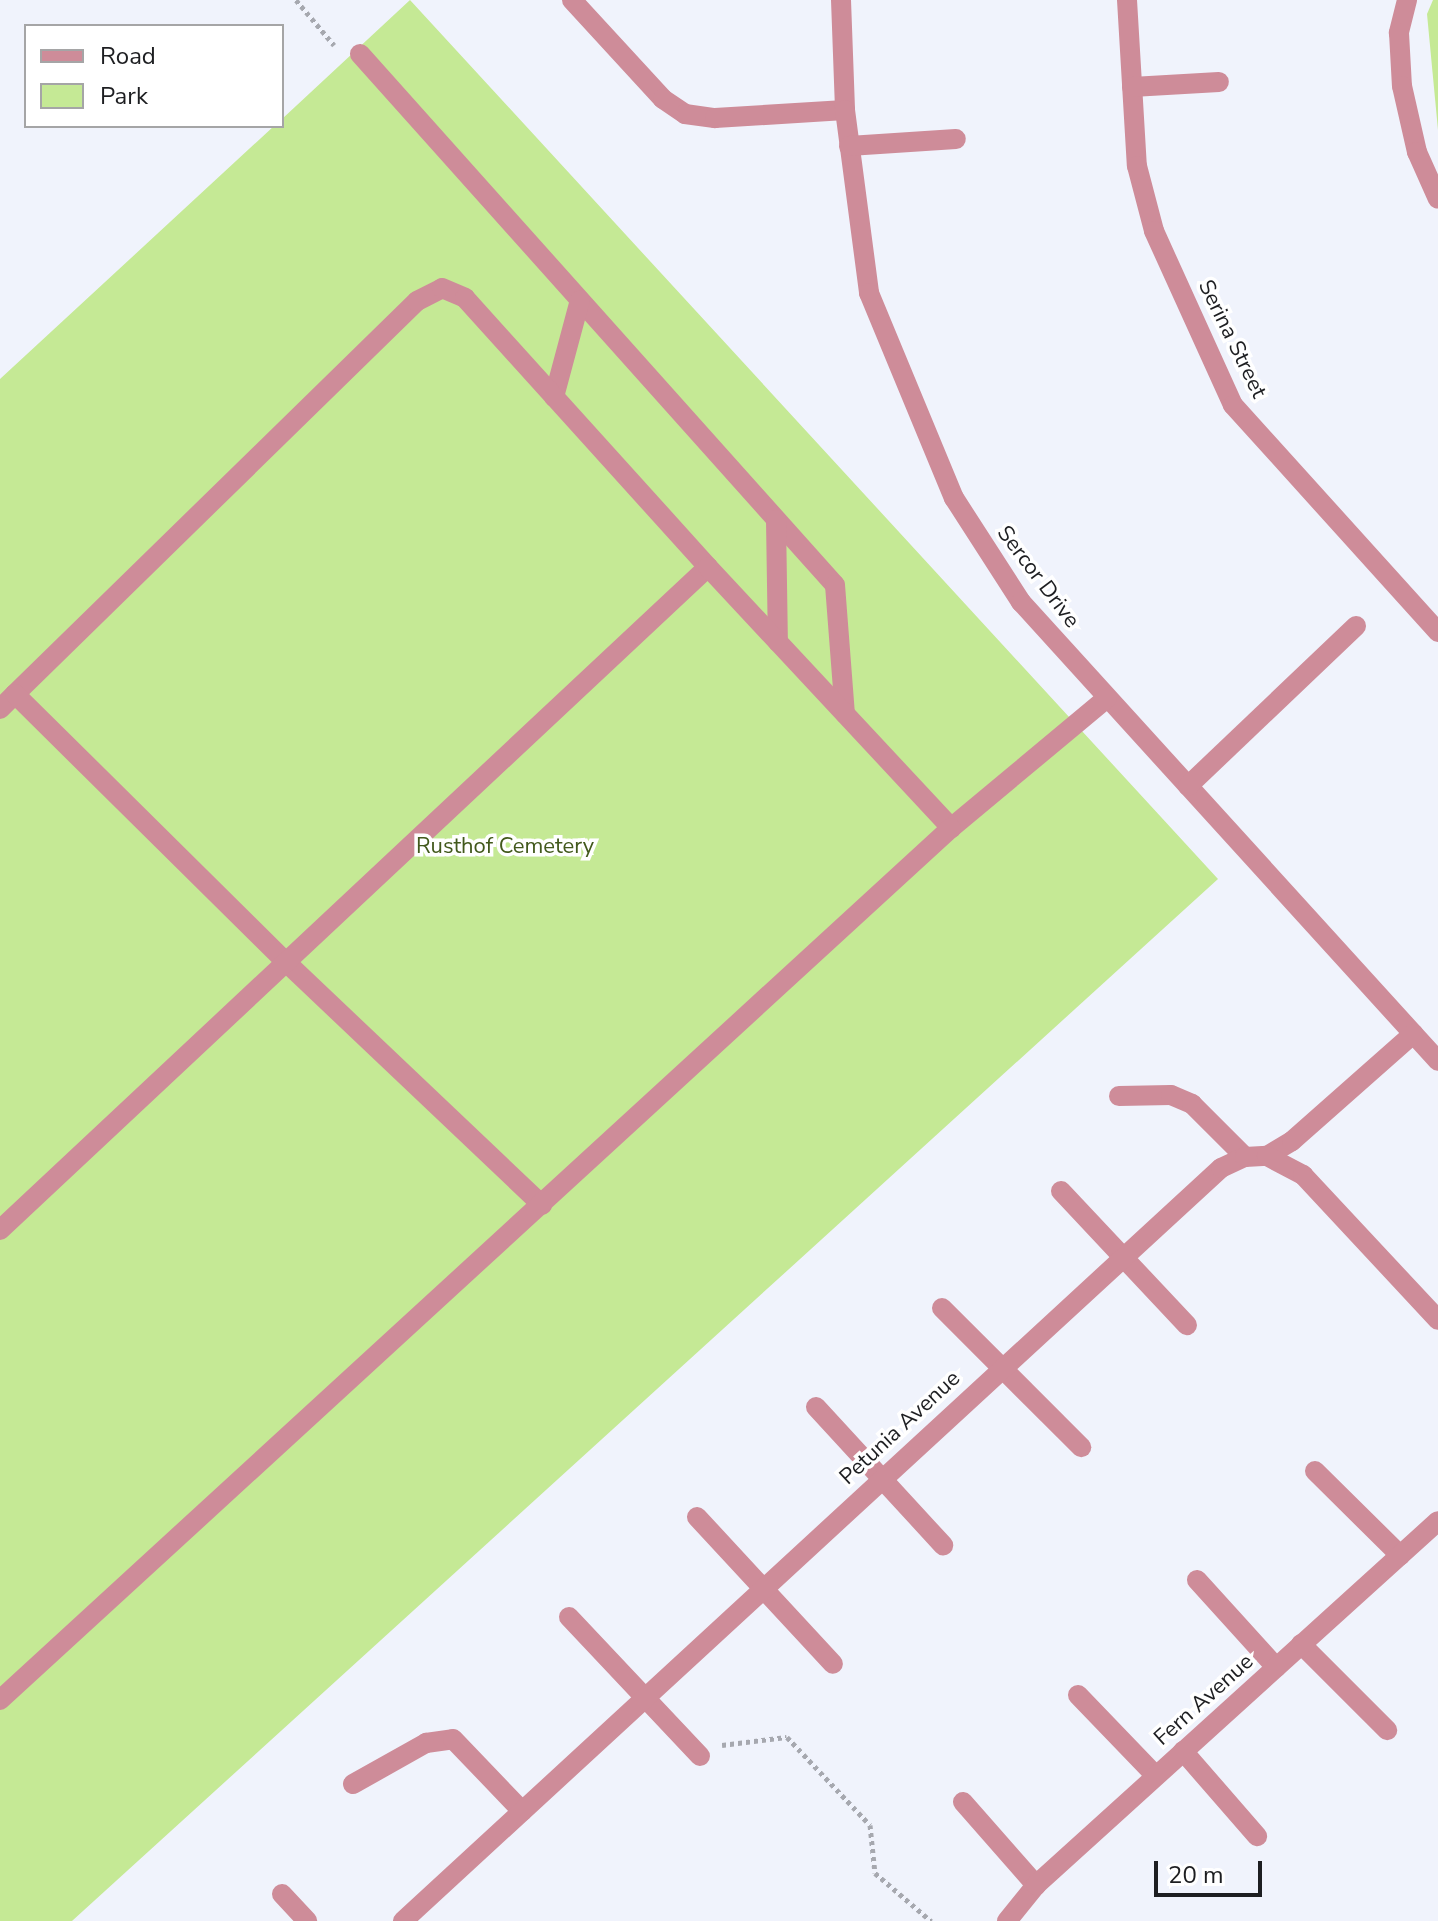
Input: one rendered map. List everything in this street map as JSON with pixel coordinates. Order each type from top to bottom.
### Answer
[{"type":"street","points":[[572,0],[663,99],[685,114],[715,118],[845,110]]},
{"type":"street","name":"Sercor Drive","points":[[841,0],[845,110],[869,293],[954,498],[1021,602],[1438,1061]]},
{"type":"street","name":"Serina Street","points":[[1127,0],[1137,166],[1154,231],[1233,405],[1438,632]]},
{"type":"street","points":[[1407,0],[1399,33],[1402,86],[1417,152],[1438,199]]},
{"type":"street","points":[[360,54],[839,593],[845,714]]},
{"type":"street","points":[[1132,87],[1219,82]]},
{"type":"street","points":[[849,146],[956,139]]},
{"type":"street","points":[[0,709],[429,291],[442,288],[465,298],[708,567],[951,828]]},
{"type":"street","points":[[554,397],[580,300]]},
{"type":"street","points":[[776,520],[778,642]]},
{"type":"street","points":[[0,1230],[708,567]]},
{"type":"street","points":[[1188,786],[1356,626]]},
{"type":"street","points":[[15,694],[286,962],[542,1205]]},
{"type":"street","points":[[0,1700],[951,828],[1107,698]]},
{"type":"street","points":[[1267,1156],[1292,1141],[1413,1034]]},
{"type":"street","points":[[1119,1096],[1171,1095],[1192,1104],[1245,1157]]},
{"type":"street","points":[[1267,1156],[1303,1175],[1438,1320]]},
{"type":"street","name":"Petunia Avenue","points":[[403,1921],[1221,1168],[1245,1157],[1267,1156]]},
{"type":"street","points":[[1061,1191],[1187,1325]]},
{"type":"street","points":[[942,1308],[1081,1447]]},
{"type":"street","points":[[816,1407],[943,1545]]},
{"type":"street","points":[[1315,1471],[1400,1555]]},
{"type":"street","points":[[697,1517],[833,1664]]},
{"type":"street","name":"Fern Avenue","points":[[1007,1921],[1036,1885],[1301,1644],[1400,1555],[1434,1534]]},
{"type":"street","points":[[1197,1580],[1276,1667]]},
{"type":"street","points":[[569,1617],[700,1756]]},
{"type":"street","points":[[1301,1644],[1387,1730]]},
{"type":"street","points":[[1078,1695],[1156,1776]]},
{"type":"street","points":[[353,1784],[426,1743],[453,1739],[522,1811]]},
{"type":"street","points":[[1183,1751],[1257,1836]]},
{"type":"street","points":[[963,1802],[1036,1885]]},
{"type":"street","points":[[282,1894],[307,1921]]},
{"type":"path","points":[[296,0],[337,48],[360,54]]},
{"type":"path","points":[[700,1756],[731,1740],[787,1737],[870,1825],[875,1873],[931,1921]]},
{"type":"green space","name":"Rusthof Cemetery","points":[[410,0],[1218,879],[72,1921],[0,1921],[0,379],[272,128],[284,128],[284,117]]},
{"type":"green space","points":[[1433,0],[1438,0],[1438,130],[1427,14]]}]
